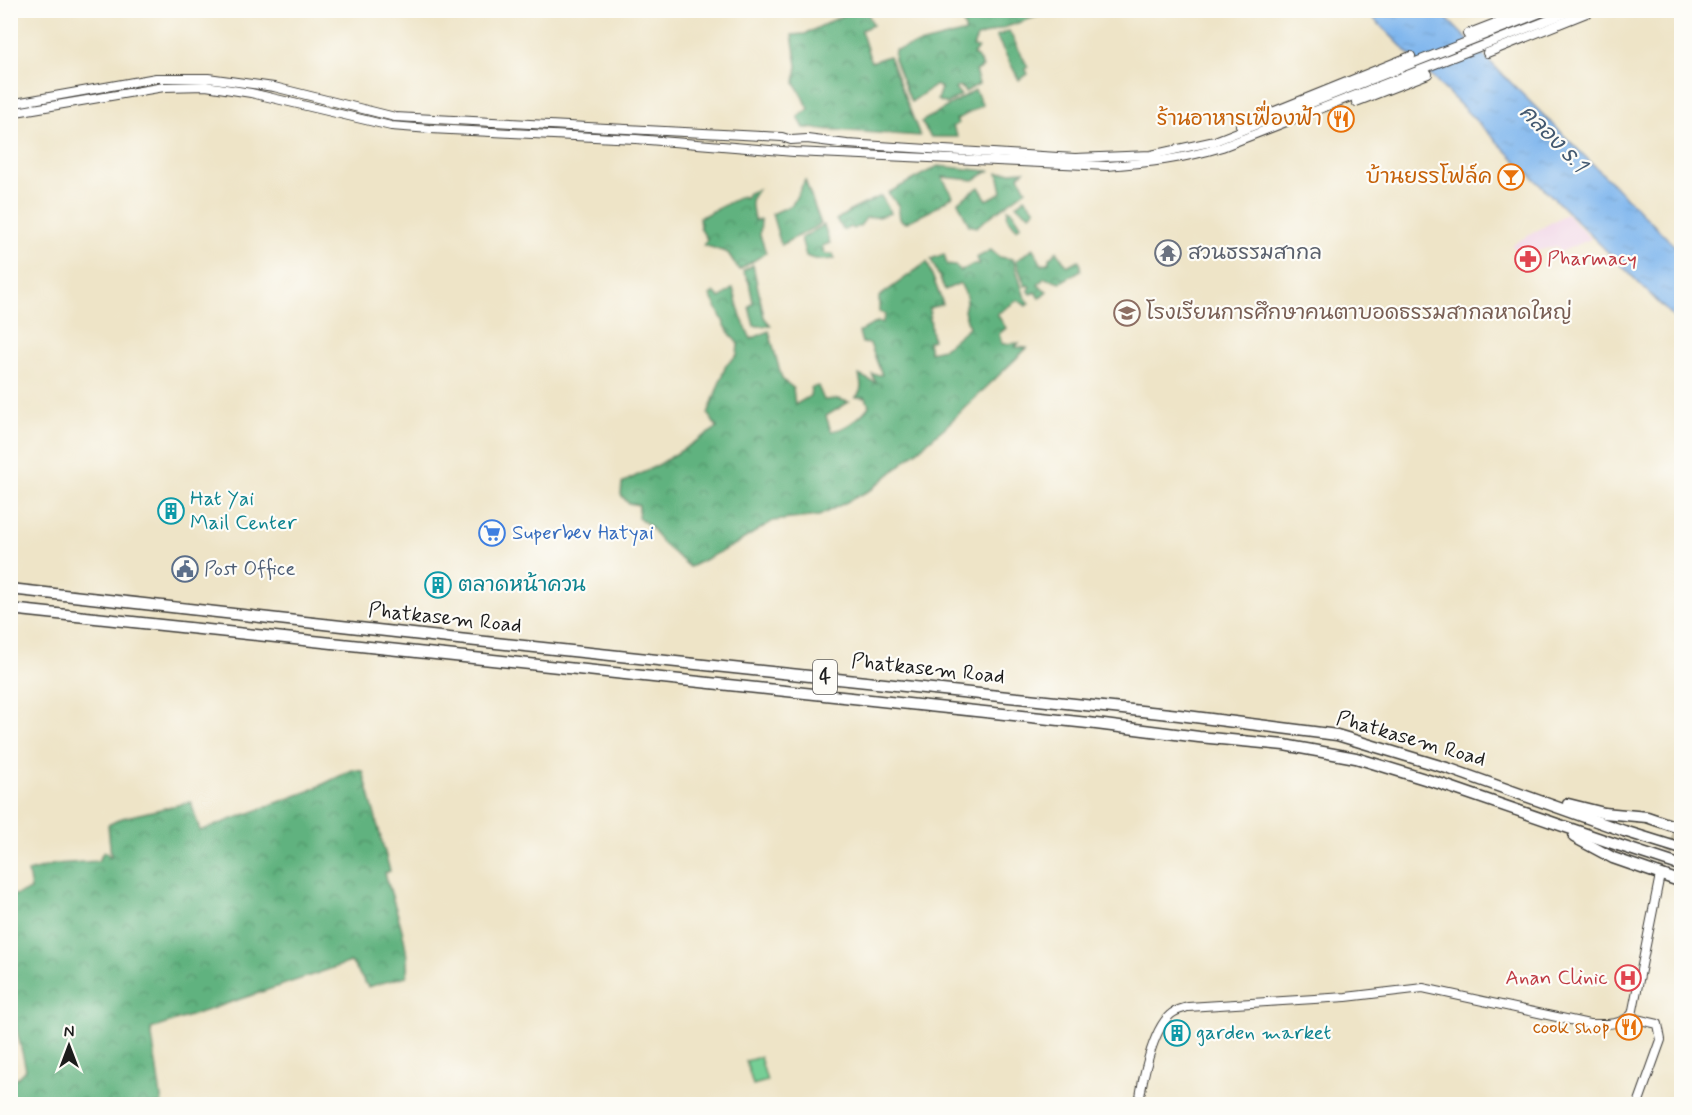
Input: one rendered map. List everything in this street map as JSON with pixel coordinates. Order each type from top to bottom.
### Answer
[{"type":"highway","name":"Phatkasem Road","points":[[10,589],[463,640],[1179,715],[1337,735],[1450,769],[1624,831],[1682,849]]},
{"type":"highway","name":"Phatkasem Road","points":[[10,609],[1284,745],[1356,758],[1441,784],[1682,866]]},
{"type":"highway","points":[[890,703],[893,684]]},
{"type":"highway","points":[[1538,799],[1546,798],[1604,813],[1647,818],[1681,827]]},
{"type":"highway","points":[[1546,820],[1551,828],[1585,841],[1613,858],[1682,882]]},
{"type":"main road","points":[[1467,34],[1529,10]]},
{"type":"main road","points":[[1518,26],[1548,10]]},
{"type":"main road","points":[[1222,147],[1518,26],[1574,10]]},
{"type":"main road","points":[[1487,54],[1594,10]]},
{"type":"main road","points":[[1181,149],[1411,56]]},
{"type":"main road","points":[[10,113],[164,87],[206,86],[251,93],[391,126],[636,139],[704,146],[1107,166],[1185,158],[1305,121],[1428,74]]},
{"type":"main road","points":[[10,105],[156,78],[192,77],[274,87],[395,117],[782,137],[791,140],[807,139],[847,144],[1075,158],[1151,155],[1215,141],[1381,81]]},
{"type":"main road","points":[[704,146],[705,134]]},
{"type":"street","points":[[1638,1104],[1661,1040],[1658,1024],[1636,1019],[1632,1015],[1660,875]]},
{"type":"street","points":[[1139,1104],[1152,1045],[1172,1013],[1188,1007],[1346,997],[1423,988],[1589,1024],[1611,1024],[1624,1021],[1631,1015]]},
{"type":"shaded area","points":[[1566,214],[1591,239],[1560,252],[1557,246],[1519,255],[1512,245]]},
{"type":"green space","points":[[854,10],[867,11],[873,25],[861,30],[871,62],[889,56],[920,136],[804,128],[798,117],[809,109],[795,83],[797,65],[792,35],[805,34]]},
{"type":"green space","points":[[977,10],[1053,11],[977,37],[973,47],[978,48],[973,55],[983,67],[975,71],[979,84],[965,92],[960,86],[955,89],[961,95],[947,104],[937,100],[941,88],[936,85],[911,102],[894,59],[895,50],[966,32],[959,11],[969,13]]},
{"type":"green space","points":[[1009,31],[1028,67],[1025,68],[1028,74],[1019,80],[996,36]]},
{"type":"green space","points":[[975,90],[983,105],[956,120],[959,123],[953,127],[958,137],[931,137],[921,122]]},
{"type":"green space","points":[[938,166],[989,171],[974,180],[942,177],[953,196],[905,223],[900,219],[898,205],[888,193]]},
{"type":"green space","points":[[1024,171],[1019,176],[1026,190],[976,227],[969,225],[958,202],[979,187],[987,200],[1002,192],[998,173]]},
{"type":"green space","points":[[805,180],[821,224],[781,245],[772,214],[792,205]]},
{"type":"green space","points":[[758,189],[751,200],[754,220],[761,220],[760,235],[766,253],[739,270],[728,253],[704,245],[707,239],[700,228],[699,218],[742,196],[745,198],[748,193]]},
{"type":"green space","points":[[881,196],[891,213],[866,218],[860,226],[853,229],[850,227],[844,230],[836,220],[850,211]]},
{"type":"green space","points":[[1025,198],[1035,210],[1030,215],[1016,205]]},
{"type":"green space","points":[[1008,209],[1012,211],[1021,225],[1017,229],[1007,217]]},
{"type":"green space","points":[[824,225],[830,243],[822,246],[825,254],[833,254],[835,259],[824,260],[806,256],[801,238]]},
{"type":"green space","points":[[1033,248],[1042,265],[1049,262],[1049,258],[1057,251],[1067,266],[1078,260],[1081,270],[1061,282],[1044,278],[1038,285],[1047,291],[1039,298],[1035,292],[1031,294],[1028,285],[1025,286],[1016,261]]},
{"type":"green space","points":[[991,250],[999,257],[1013,259],[1024,295],[1029,303],[1026,306],[1018,300],[997,314],[1006,328],[999,334],[1002,344],[1019,343],[1015,347],[1027,348],[944,428],[872,489],[819,516],[773,521],[734,545],[690,567],[663,544],[649,525],[638,518],[639,505],[628,503],[621,495],[622,483],[660,464],[717,428],[708,414],[726,365],[737,355],[738,344],[728,331],[710,295],[714,292],[720,298],[733,288],[741,317],[751,339],[769,331],[782,379],[793,388],[795,405],[810,396],[811,388],[818,386],[824,400],[838,399],[849,402],[826,416],[831,431],[852,422],[869,406],[866,398],[856,397],[861,389],[859,375],[876,383],[872,374],[882,375],[870,344],[862,343],[859,332],[877,322],[882,323],[886,314],[879,312],[879,297],[927,262],[943,304],[929,308],[933,340],[928,342],[930,352],[943,349],[969,327],[964,311],[967,297],[960,283],[945,290],[931,259],[944,254],[947,265],[955,266],[961,271],[972,265],[980,265],[977,258]]},
{"type":"green space","points":[[753,265],[764,317],[771,326],[754,326],[749,307],[753,302],[749,282],[743,271]]},
{"type":"green space","points":[[352,770],[363,771],[390,871],[385,873],[404,937],[407,976],[368,987],[351,962],[151,1029],[162,1104],[11,1104],[11,1079],[17,1078],[26,1069],[11,1010],[11,896],[31,890],[28,872],[55,864],[98,861],[104,851],[111,857],[108,825],[122,818],[191,802],[200,831],[309,791]]},
{"type":"green space","points":[[760,1057],[767,1081],[753,1085],[746,1061]]},
{"type":"water","name":"คลอง ร.1","points":[[1366,11],[1439,11],[1681,252],[1681,325]]},
{"type":"tunnel","points":[[1660,875],[1679,828]]},
{"type":"place","name":"ร้านอาหารเฟื่องฟ้า","points":[[1341,119]]},
{"type":"place","name":"บ้านยรรโฟล์ค","points":[[1511,177]]},
{"type":"place","name":"สวนธรรมสากล","points":[[1168,253]]},
{"type":"place","name":"Pharmacy","points":[[1528,259]]},
{"type":"place","name":"โรงเรียนการศึกษาคนตาบอดธรรมสากลหาดใหญ่","points":[[1127,313]]},
{"type":"place","name":"Hat Yai Mail Center","points":[[171,511]]},
{"type":"place","name":"Superbev Hatyai","points":[[492,533]]},
{"type":"place","name":"Post Office","points":[[185,569]]},
{"type":"place","name":"ตลาดหน้าควน","points":[[438,585]]},
{"type":"place","name":"Anan Clinic","points":[[1628,978]]},
{"type":"place","name":"cook shop","points":[[1629,1027]]},
{"type":"place","name":"garden market","points":[[1177,1033]]}]
